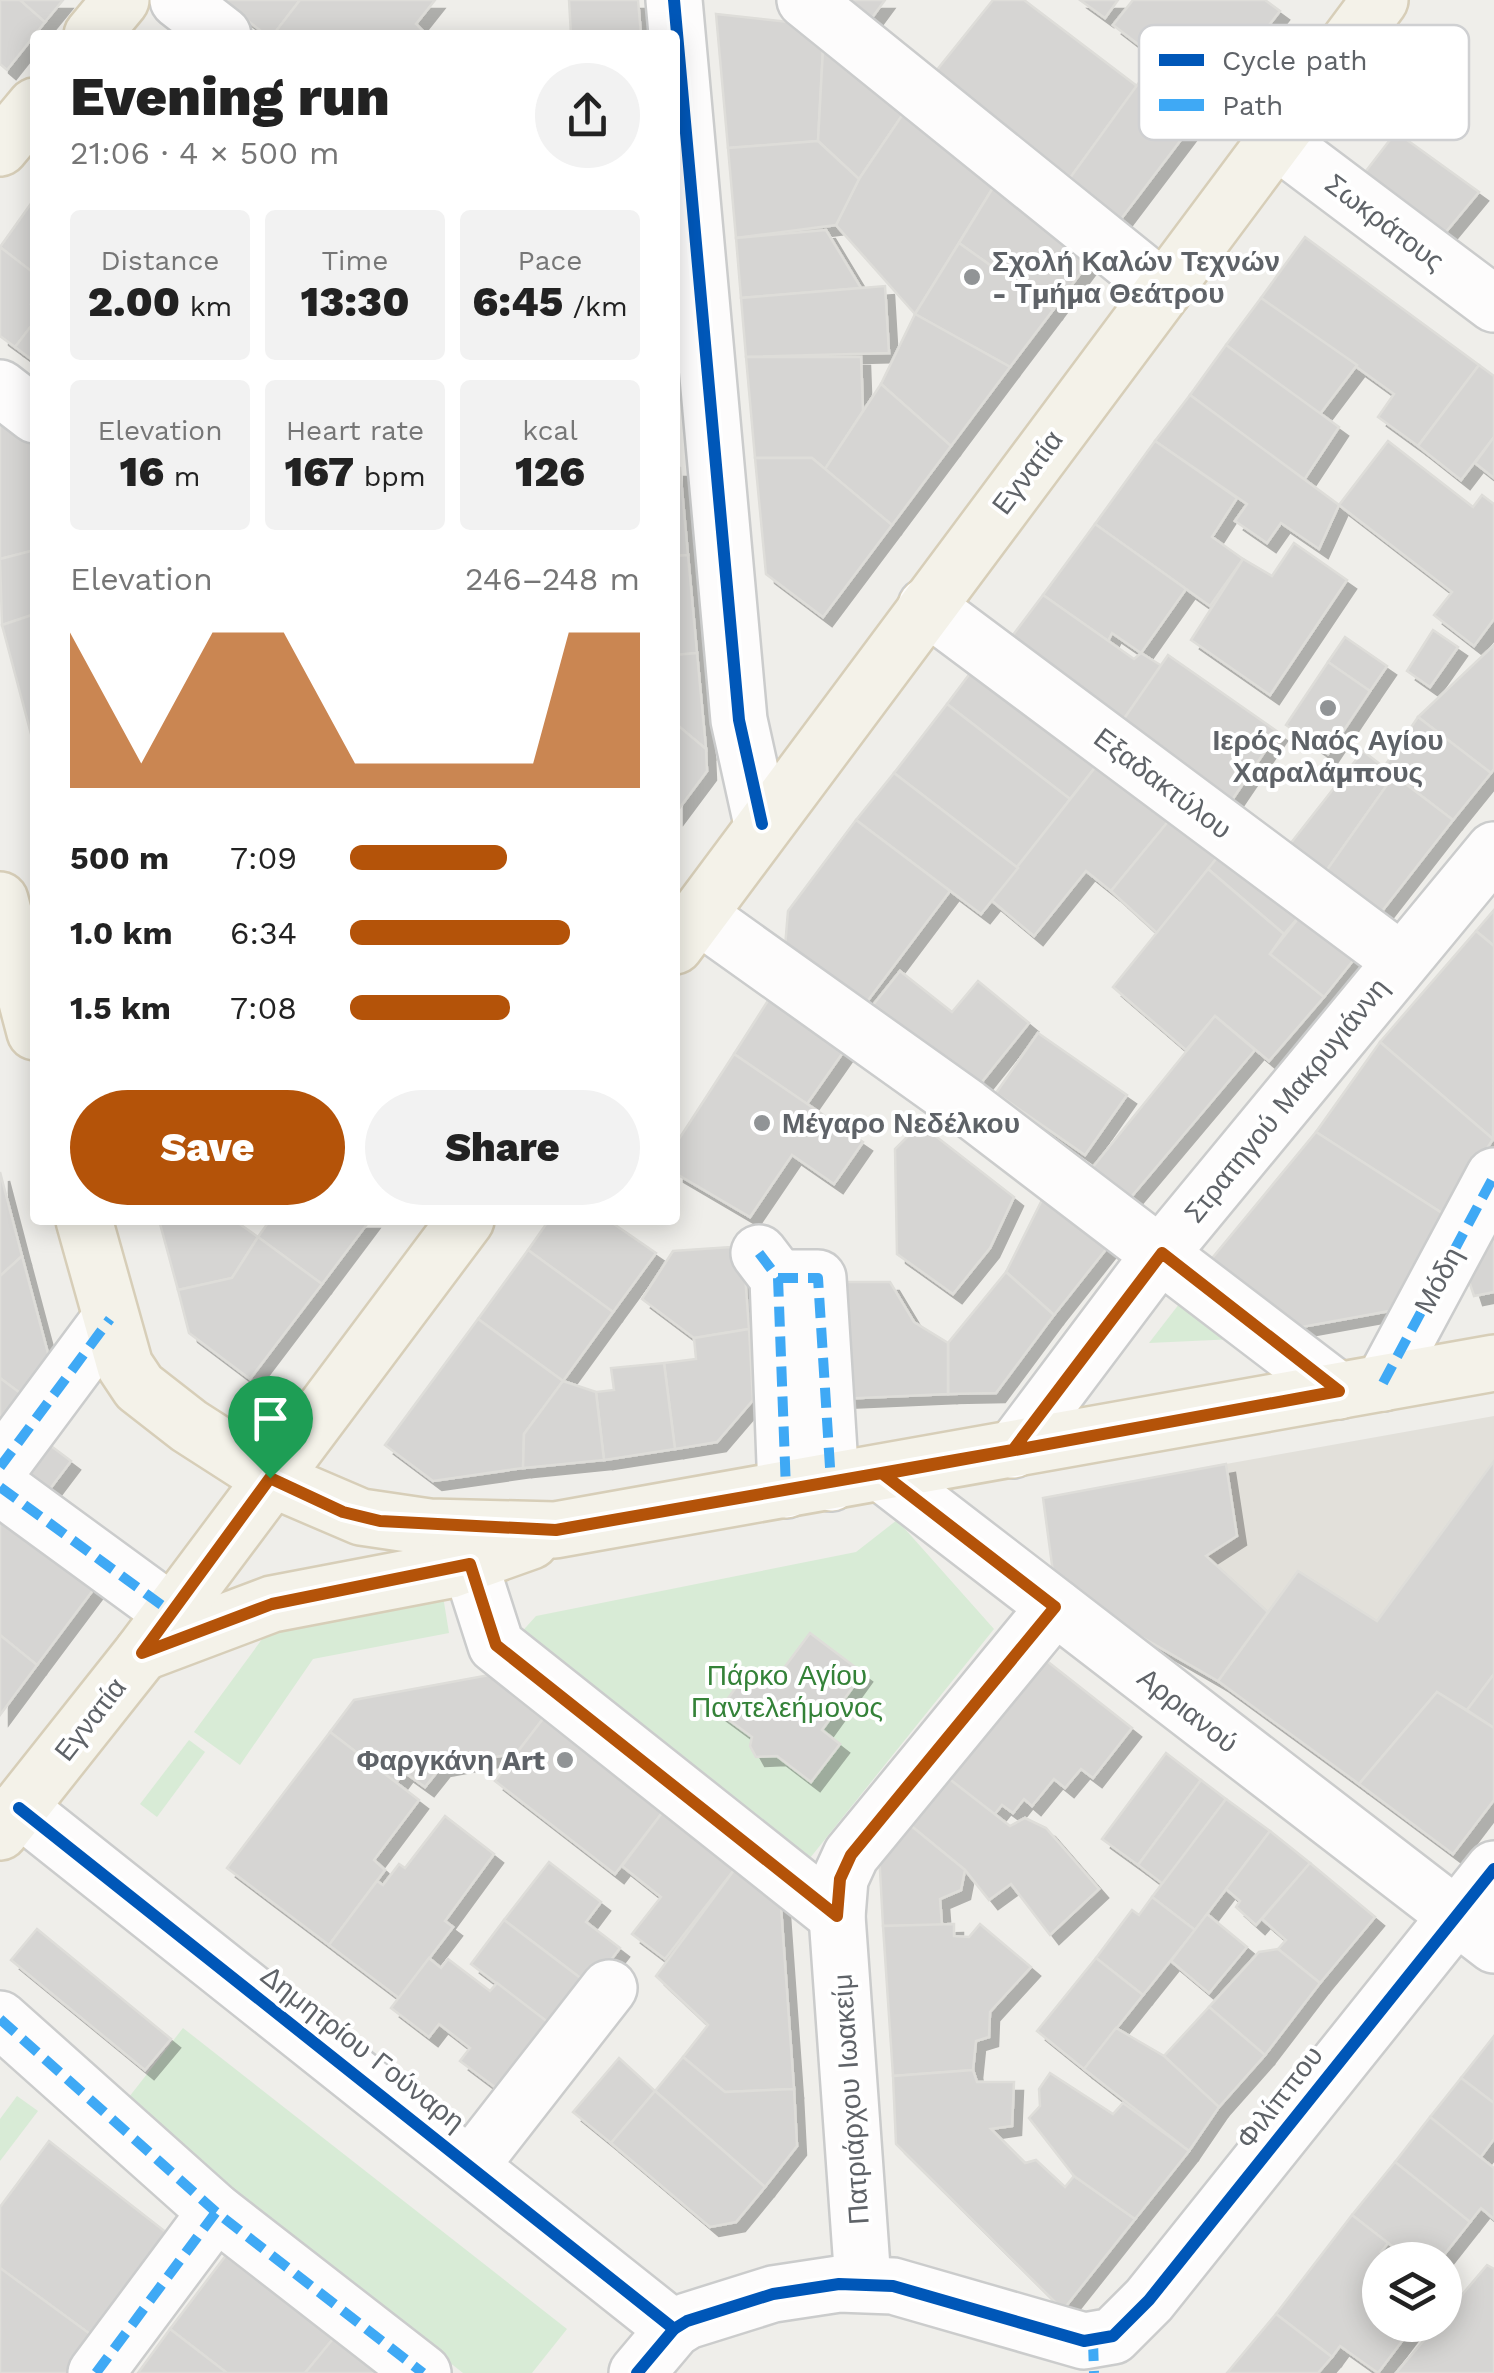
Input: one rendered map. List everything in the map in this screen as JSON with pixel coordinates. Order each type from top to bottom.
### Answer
[{"type":"main road","points":[[96,30],[121,0]]},
{"type":"main road","name":"Εγνατία","points":[[1361,25],[1380,0]]},
{"type":"main road","points":[[0,148],[30,112]]},
{"type":"main road","name":"Εγνατία","points":[[685,925],[1276,140]]},
{"type":"main road","points":[[0,900],[30,1013]]},
{"type":"main road","points":[[85,1225],[121,1356],[139,1387],[188,1426],[270,1478],[343,1512],[380,1521],[556,1530]]},
{"type":"main road","name":"Εγνατία","points":[[10,1820],[462,1225]]},
{"type":"main road","points":[[156,1632],[470,1564],[556,1530],[1494,1362]]},
{"type":"street","points":[[178,0],[217,30]]},
{"type":"street","points":[[674,0],[675,30]]},
{"type":"street","points":[[804,0],[1164,290]]},
{"type":"street","points":[[680,126],[689,316],[739,720],[762,824]]},
{"type":"street","name":"Σωκράτους","points":[[1276,140],[1494,304]]},
{"type":"street","points":[[0,388],[30,411]]},
{"type":"street","name":"Εξαδακτύλου","points":[[926,606],[1400,960]]},
{"type":"street","name":"Στρατηγού Μακρυγιάννη","points":[[1013,1450],[1162,1253],[1494,850]]},
{"type":"street","points":[[685,925],[1361,1387]]},
{"type":"street","name":"Μόδη","points":[[1361,1387],[1494,1176]]},
{"type":"street","points":[[768,1266],[818,1278],[833,1482]]},
{"type":"street","points":[[0,1467],[110,1318]]},
{"type":"street","name":"Αρριανού","points":[[833,1482],[1055,1607],[1474,1931]]},
{"type":"street","points":[[0,1487],[156,1632]]},
{"type":"street","points":[[470,1564],[496,1645],[837,1916]]},
{"type":"street","name":"Πατριάρχου Ιωακείμ","points":[[863,2282],[837,1916],[840,1879],[851,1855],[1055,1607]]},
{"type":"street","name":"Δημητρίου Γούναρη","points":[[10,1820],[470,2165],[674,2329]]},
{"type":"street","name":"Φιλίππου","points":[[1094,2357],[1149,2300],[1474,1931],[1494,1870]]},
{"type":"street","points":[[470,2165],[609,1988]]},
{"type":"street","points":[[0,2019],[216,2212],[423,2373]]},
{"type":"street","points":[[96,2373],[216,2212]]},
{"type":"street","points":[[638,2373],[674,2329],[748,2300],[863,2282],[1094,2357]]},
{"type":"shaded area","points":[[1494,1416],[1494,1674],[1467,1710],[1436,1692],[1359,1784],[1218,1681],[1268,1612],[1206,1556],[1237,1536],[1226,1464]]},
{"type":"green space","points":[[1193,1286],[1257,1338],[1149,1343]]},
{"type":"green space","name":"Πάρκο Αγίου Παντελεήμονος","points":[[897,1520],[994,1629],[806,1863],[518,1636],[536,1616],[856,1552]]},
{"type":"green space","points":[[442,1590],[449,1633],[313,1659],[240,1765],[194,1732],[279,1616]]},
{"type":"green space","points":[[189,1740],[205,1752],[157,1817],[140,1804]]},
{"type":"green space","points":[[183,2028],[567,2329],[532,2373],[463,2373],[122,2106]]},
{"type":"green space","points":[[17,2096],[38,2111],[0,2161],[0,2119]]},
{"type":"building","points":[[0,0],[20,0],[45,22],[39,30],[30,30],[30,41],[7,70],[0,64]]},
{"type":"building","points":[[20,0],[63,0],[45,22]]},
{"type":"building","points":[[222,0],[300,0],[277,30],[260,30]]},
{"type":"building","points":[[300,0],[435,0],[416,24],[422,30],[277,30]]},
{"type":"building","points":[[569,0],[638,0],[641,30],[571,30]]},
{"type":"building","points":[[848,0],[885,0],[871,19]]},
{"type":"building","points":[[993,0],[1024,0],[1137,86],[1070,178],[936,71]]},
{"type":"building","points":[[1080,0],[1118,0],[1105,18]]},
{"type":"building","points":[[1133,0],[1265,0],[1280,11],[1269,25],[1139,25],[1139,45],[1113,25]]},
{"type":"building","points":[[716,14],[789,22],[823,49],[818,141],[728,148]]},
{"type":"building","points":[[823,49],[903,114],[859,179],[818,141]]},
{"type":"building","points":[[1139,83],[1139,140],[1181,140],[1121,219],[1070,178]]},
{"type":"building","points":[[903,114],[994,186],[915,314],[836,225],[859,179]]},
{"type":"building","points":[[1390,140],[1407,140],[1479,192],[1435,245],[1356,184]]},
{"type":"building","points":[[818,141],[859,179],[836,225],[736,238],[728,148]]},
{"type":"building","points":[[994,186],[1089,262],[1053,310],[959,243]]},
{"type":"building","points":[[30,205],[30,270],[0,247]]},
{"type":"building","points":[[826,230],[861,288],[741,298],[736,238]]},
{"type":"building","points":[[1305,237],[1479,365],[1418,446],[1378,417],[1394,394],[1261,298]]},
{"type":"building","name":"Σχολή Καλών Τεχνών - Τμήμα Θεάτρου","points":[[959,243],[1053,310],[1010,367],[915,314]]},
{"type":"building","points":[[0,247],[30,270],[30,328],[15,347],[0,336]]},
{"type":"building","points":[[885,286],[889,353],[746,357],[741,298]]},
{"type":"building","points":[[1261,298],[1357,365],[1320,414],[1226,345]]},
{"type":"building","points":[[915,314],[1010,367],[951,446],[881,384]]},
{"type":"building","points":[[30,328],[30,358],[15,347]]},
{"type":"building","points":[[1226,345],[1339,427],[1304,480],[1190,395]]},
{"type":"building","points":[[746,357],[861,357],[863,411],[825,469],[812,458],[755,458]]},
{"type":"building","points":[[1479,365],[1494,376],[1494,437],[1461,480],[1418,446]]},
{"type":"building","points":[[881,384],[951,446],[892,525],[825,469]]},
{"type":"building","points":[[1190,395],[1339,505],[1319,549],[1281,523],[1267,543],[1235,521],[1247,504],[1155,441]]},
{"type":"building","points":[[0,415],[30,438],[30,551],[0,559]]},
{"type":"building","points":[[1494,437],[1494,478],[1475,463]]},
{"type":"building","points":[[1155,441],[1237,498],[1212,537],[1243,559],[1210,606],[1095,524]]},
{"type":"building","points":[[1388,441],[1473,507],[1482,495],[1494,504],[1494,619],[1474,646],[1434,615],[1452,592],[1339,505]]},
{"type":"building","points":[[755,458],[812,458],[892,525],[823,617],[766,574]]},
{"type":"building","points":[[680,468],[688,555],[680,556]]},
{"type":"building","points":[[1095,524],[1186,589],[1141,653],[1112,633],[1108,641],[1043,595]]},
{"type":"building","points":[[1294,543],[1347,580],[1270,695],[1191,640],[1243,559],[1272,576]]},
{"type":"building","points":[[30,551],[30,616],[2,625],[0,559]]},
{"type":"building","points":[[688,555],[697,653],[680,655],[680,556]]},
{"type":"building","points":[[1043,595],[1134,659],[1141,653],[1162,666],[1121,723],[1007,643]]},
{"type":"building","points":[[30,616],[30,730],[2,625]]},
{"type":"building","points":[[1433,630],[1458,647],[1430,687],[1407,671]]},
{"type":"building","points":[[1345,637],[1387,666],[1370,691],[1328,662]]},
{"type":"building","points":[[1494,645],[1494,769],[1491,773],[1418,717]]},
{"type":"building","points":[[697,653],[706,749],[680,727],[680,655]]},
{"type":"building","points":[[1168,655],[1278,732],[1232,800],[1121,723]]},
{"type":"building","points":[[983,656],[1108,751],[1070,799],[947,704]]},
{"type":"building","name":"Ιερός Ναός Αγίου Χαραλάμπους","points":[[1328,662],[1370,691],[1328,754],[1286,725]]},
{"type":"building","points":[[947,704],[1070,799],[1018,868],[894,773]]},
{"type":"building","points":[[1418,717],[1491,773],[1453,820],[1384,767]]},
{"type":"building","points":[[680,727],[706,749],[707,771],[680,807]]},
{"type":"building","points":[[1108,751],[1180,807],[1111,891],[1086,871],[1034,936],[991,900]]},
{"type":"building","points":[[1363,751],[1394,775],[1324,874],[1287,848]]},
{"type":"building","points":[[894,773],[1018,868],[981,914],[856,820]]},
{"type":"building","points":[[1394,775],[1453,820],[1379,915],[1324,874]]},
{"type":"building","points":[[1180,807],[1228,844],[1157,933],[1111,891]]},
{"type":"building","points":[[856,820],[950,891],[857,1015],[784,959],[788,911]]},
{"type":"building","points":[[1228,844],[1309,905],[1284,934],[1208,869]]},
{"type":"building","points":[[1208,869],[1284,934],[1270,954],[1324,997],[1269,1061],[1215,1016],[1186,1050],[1113,987]]},
{"type":"building","points":[[1309,905],[1363,948],[1324,997],[1270,954]]},
{"type":"building","points":[[1494,910],[1494,946],[1476,931]]},
{"type":"building","points":[[1476,931],[1494,946],[1493,1139],[1380,1042]]},
{"type":"building","points":[[900,971],[952,1012],[978,981],[1029,1023],[973,1093],[869,1010]]},
{"type":"building","points":[[769,999],[844,1051],[807,1104],[734,1054]]},
{"type":"building","points":[[1215,1016],[1255,1050],[1121,1209],[1084,1178]]},
{"type":"building","points":[[1038,1033],[1127,1095],[1085,1155],[996,1093]]},
{"type":"building","points":[[1380,1042],[1493,1139],[1445,1215],[1316,1132]]},
{"type":"building","name":"Μέγαρο Νεδέλκου","points":[[734,1054],[863,1142],[834,1184],[792,1155],[750,1217],[680,1176],[680,1137]]},
{"type":"building","points":[[920,1124],[1014,1197],[990,1248],[953,1294],[897,1254],[895,1149]]},
{"type":"building","points":[[1316,1132],[1445,1215],[1389,1311],[1291,1329],[1204,1268]]},
{"type":"building","points":[[0,1172],[22,1256],[0,1276]]},
{"type":"building","points":[[1044,1196],[1107,1248],[1054,1315],[1006,1272]]},
{"type":"building","points":[[160,1225],[241,1225],[258,1237],[232,1278],[178,1290]]},
{"type":"building","points":[[266,1225],[366,1225],[322,1284],[258,1237]]},
{"type":"building","points":[[546,1225],[615,1225],[656,1253],[613,1312],[528,1250]]},
{"type":"building","points":[[1494,1226],[1494,1292],[1474,1296],[1466,1272]]},
{"type":"building","points":[[258,1237],[322,1284],[250,1379],[189,1333],[178,1290],[232,1278]]},
{"type":"building","points":[[731,1247],[744,1261],[749,1329],[694,1338],[642,1299],[673,1251]]},
{"type":"building","points":[[528,1250],[613,1312],[563,1381],[478,1319]]},
{"type":"building","points":[[22,1256],[53,1372],[36,1405],[0,1378],[0,1276]]},
{"type":"building","points":[[1006,1272],[1054,1315],[996,1393],[948,1394],[948,1343]]},
{"type":"building","points":[[832,1282],[890,1282],[914,1322],[948,1343],[948,1394],[838,1399]]},
{"type":"building","points":[[478,1319],[563,1381],[524,1434],[523,1468],[433,1481],[385,1445]]},
{"type":"building","points":[[749,1329],[753,1400],[717,1442],[675,1449],[664,1363],[696,1359],[694,1338]]},
{"type":"building","points":[[664,1363],[675,1449],[604,1460],[596,1392],[614,1390],[611,1368]]},
{"type":"building","points":[[0,1378],[36,1405],[0,1451]]},
{"type":"building","points":[[563,1381],[596,1392],[604,1460],[523,1468],[524,1434]]},
{"type":"building","points":[[43,1440],[71,1461],[40,1502],[12,1481]]},
{"type":"building","points":[[1494,1461],[1494,1674],[1467,1710],[1437,1692],[1359,1784],[1218,1681],[1298,1571],[1377,1621]]},
{"type":"building","points":[[1226,1464],[1237,1536],[1206,1556],[1268,1612],[1218,1681],[1055,1587],[1043,1498]]},
{"type":"building","points":[[0,1497],[105,1574],[37,1665],[0,1635]]},
{"type":"building","points":[[810,1633],[863,1673],[822,1730],[840,1744],[811,1782],[777,1756],[756,1757],[750,1746],[752,1737],[718,1712],[750,1668],[772,1684]]},
{"type":"building","points":[[0,1635],[37,1665],[0,1715]]},
{"type":"building","points":[[1038,1654],[1132,1728],[1093,1778],[1081,1769],[1065,1788],[1054,1779],[1032,1806],[1024,1799],[1013,1813],[1002,1805],[994,1815],[943,1774]]},
{"type":"building","points":[[500,1673],[549,1711],[517,1753],[441,1767],[425,1787],[404,1772],[396,1783],[330,1732],[354,1700]]},
{"type":"building","points":[[1494,1674],[1494,1728],[1467,1710]]},
{"type":"building","points":[[1437,1692],[1494,1728],[1494,1800],[1453,1854],[1359,1784]]},
{"type":"building","points":[[549,1711],[668,1805],[615,1874],[495,1781]]},
{"type":"building","points":[[330,1732],[419,1800],[374,1860],[385,1870],[329,1945],[227,1868]]},
{"type":"building","points":[[1166,1753],[1201,1780],[1138,1865],[1102,1839]]},
{"type":"building","points":[[943,1774],[1010,1826],[1025,1818],[1046,1828],[1099,1889],[1050,1935],[1011,1884],[989,1900],[965,1870],[904,1820]]},
{"type":"building","points":[[1201,1780],[1226,1799],[1163,1884],[1138,1865]]},
{"type":"building","points":[[1226,1799],[1270,1831],[1195,1930],[1152,1897]]},
{"type":"building","points":[[668,1805],[740,1862],[665,1959],[632,1934],[661,1897],[622,1866]]},
{"type":"building","points":[[445,1816],[494,1854],[445,1921],[453,1927],[399,1998],[329,1945],[377,1881],[383,1885],[399,1864],[405,1868]]},
{"type":"building","points":[[904,1820],[965,1870],[961,1890],[940,1899],[942,1925],[883,1926],[879,1852]]},
{"type":"building","points":[[1270,1831],[1310,1863],[1256,1925],[1236,1907],[1240,1901],[1226,1889]]},
{"type":"building","points":[[549,1862],[601,1902],[586,1922],[620,1948],[591,1986],[504,1920]]},
{"type":"building","points":[[740,1862],[780,1894],[794,2089],[725,2092],[683,2057],[708,2025],[656,1976]]},
{"type":"building","points":[[1310,1863],[1375,1917],[1320,1983],[1278,1949],[1286,1940],[1262,1919]]},
{"type":"building","points":[[1152,1897],[1195,1930],[1143,1995],[1096,1958],[1132,1910],[1139,1915]]},
{"type":"building","points":[[1207,1914],[1247,1947],[1209,1993],[1171,1961]]},
{"type":"building","points":[[504,1920],[591,1986],[558,2030],[471,1964]]},
{"type":"building","points":[[954,1924],[954,1936],[969,1937],[980,1924],[1031,1967],[990,2012],[989,2037],[976,2041],[973,2070],[893,2076],[883,1926]]},
{"type":"building","points":[[37,1929],[171,2039],[145,2070],[11,1960]]},
{"type":"building","points":[[1278,1949],[1320,1983],[1265,2055],[1209,2007],[1259,1952]]},
{"type":"building","points":[[429,1958],[441,1968],[448,1959],[490,1991],[497,1983],[558,2030],[508,2097],[460,2061],[470,2048],[439,2024],[429,2037],[391,2008]]},
{"type":"building","points":[[1096,1958],[1143,1995],[1084,2069],[1037,2031]]},
{"type":"building","points":[[1209,2007],[1265,2055],[1219,2107],[1164,2056]]},
{"type":"building","points":[[1116,2028],[1164,2056],[1219,2107],[1189,2151],[1084,2069]]},
{"type":"building","points":[[1494,2036],[1494,2103],[1461,2078]]},
{"type":"building","points":[[683,2057],[725,2092],[794,2089],[797,2146],[765,2187],[655,2091]]},
{"type":"building","points":[[619,2058],[655,2091],[611,2143],[573,2112]]},
{"type":"building","points":[[973,2070],[977,2082],[1014,2082],[1012,2126],[991,2129],[1025,2163],[1036,2160],[1065,2187],[1074,2176],[1135,2219],[1063,2310],[896,2144],[893,2076]]},
{"type":"building","points":[[1050,2073],[1113,2114],[1123,2103],[1189,2151],[1135,2219],[1074,2176],[1029,2118],[1040,2106],[1039,2089]]},
{"type":"building","points":[[1461,2078],[1494,2103],[1494,2139],[1480,2158],[1430,2117]]},
{"type":"building","points":[[655,2091],[765,2187],[736,2222],[710,2227],[611,2143]]},
{"type":"building","points":[[1430,2117],[1494,2168],[1494,2219],[1481,2208],[1470,2222],[1395,2162]]},
{"type":"building","points":[[49,2141],[181,2244],[105,2345],[0,2268],[0,2207]]},
{"type":"building","points":[[1395,2162],[1470,2222],[1454,2242],[1387,2242],[1352,2215]]},
{"type":"building","points":[[1352,2215],[1387,2242],[1362,2242],[1362,2342],[1401,2342],[1378,2373],[1340,2346],[1332,2357],[1276,2314]]},
{"type":"building","points":[[230,2250],[337,2334],[305,2373],[227,2373],[170,2329]]},
{"type":"building","points":[[1487,2265],[1494,2269],[1494,2373],[1396,2373],[1422,2342],[1462,2342],[1462,2295]]},
{"type":"building","points":[[0,2268],[105,2345],[85,2373],[0,2373]]},
{"type":"building","points":[[1276,2314],[1332,2357],[1318,2373],[1227,2373]]},
{"type":"building","points":[[170,2329],[227,2373],[138,2373]]},
{"type":"building","points":[[337,2334],[387,2373],[305,2373]]},
{"type":"marked path","points":[[1383,1383],[1494,1176]]},
{"type":"marked path","points":[[759,1253],[778,1278],[786,1490]]},
{"type":"marked path","points":[[1161,1253],[1339,1391]]},
{"type":"marked path","points":[[778,1278],[818,1278],[831,1483]]},
{"type":"marked path","points":[[0,1467],[110,1319]]},
{"type":"marked path","points":[[0,1487],[171,1612]]},
{"type":"marked path","points":[[470,1564],[496,1645],[837,1916]]},
{"type":"marked path","points":[[0,2019],[216,2212],[423,2373]]},
{"type":"marked path","points":[[96,2373],[216,2212]]},
{"type":"marked path","points":[[1093,2341],[1094,2373]]},
{"type":"cycle path","points":[[674,0],[677,30]]},
{"type":"cycle path","points":[[680,66],[739,720],[762,824]]},
{"type":"cycle path","points":[[19,1808],[674,2329]]},
{"type":"cycle path","points":[[637,2373],[674,2329],[687,2321],[773,2294],[839,2284],[893,2286],[1084,2341],[1113,2336],[1149,2300],[1494,1869]]},
{"type":"place","name":"Σχολή Καλών Τεχνών - Τμήμα Θεάτρου","points":[[972,277]]},
{"type":"place","name":"Ιερός Ναός Αγίου Χαραλάμπους","points":[[1328,708]]},
{"type":"place","name":"Μέγαρο Νεδέλκου","points":[[762,1123]]},
{"type":"place","name":"Φαργκάνη Art","points":[[565,1760]]},
{"type":"route","points":[[1162,1253],[1339,1391],[883,1474],[1055,1607],[851,1855],[840,1879],[837,1916],[496,1645],[470,1564],[272,1604],[142,1653],[270,1478],[343,1512],[380,1521],[428,1527],[556,1530],[1013,1450],[1162,1253]]}]
